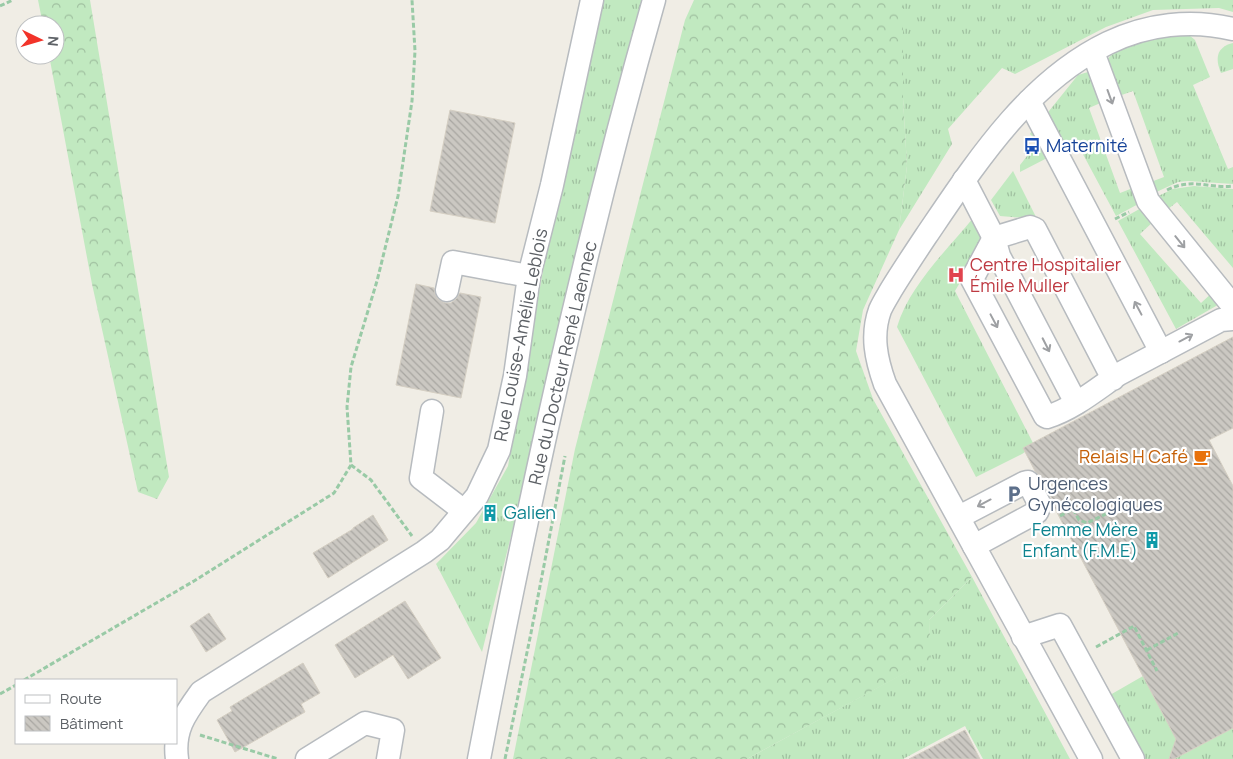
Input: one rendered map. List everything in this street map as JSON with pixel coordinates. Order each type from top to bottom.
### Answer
[{"type":"street","name":"Rue Louise-Amélie Leblois","points":[[178,729],[184,715],[201,692],[424,552],[440,540],[477,496],[498,450],[515,376],[529,276],[552,185],[592,0]]},
{"type":"street","name":"Rue du Docteur René Laennec","points":[[479,759],[504,631],[581,276],[632,75],[654,0]]},
{"type":"street","points":[[1091,759],[885,384],[878,364],[875,342],[876,326],[880,309],[902,272],[980,158],[1028,101],[1071,65],[1126,35],[1150,28],[1173,24],[1209,25],[1233,30]]},
{"type":"street","points":[[1093,52],[1148,201],[1233,306]]},
{"type":"street","points":[[1028,101],[1161,352]]},
{"type":"street","points":[[964,180],[994,238],[1000,256],[1076,403]]},
{"type":"street","points":[[1113,379],[1035,229],[1030,227],[994,238],[972,279],[1045,416],[1050,417],[1076,403],[1113,379],[1221,320],[1233,319]]},
{"type":"street","points":[[447,290],[453,262],[529,276]]},
{"type":"street","points":[[432,411],[421,478],[464,511]]},
{"type":"street","points":[[959,517],[1028,482],[1040,505],[1037,512],[974,546]]},
{"type":"street","points":[[1023,637],[1060,625],[1133,759]]},
{"type":"street","points":[[307,759],[365,723],[393,730],[388,759]]},
{"type":"street","name":"Rue Louise-Amélie Leblois","points":[[177,744],[177,759]]},
{"type":"path","points":[[0,6],[13,0]]},
{"type":"path","points":[[26,679],[194,581],[334,492],[351,465],[346,407],[351,367],[377,281],[398,196],[412,101],[415,51],[412,0]]},
{"type":"path","points":[[1160,193],[1184,184],[1197,183],[1233,186]]},
{"type":"path","points":[[505,759],[566,450]]},
{"type":"path","points":[[351,465],[371,480],[424,552]]},
{"type":"path","points":[[1068,512],[1073,509],[1080,520],[1087,523],[1112,511]]},
{"type":"path","points":[[1091,650],[1134,626],[1157,671]]},
{"type":"path","points":[[1146,650],[1180,632]]},
{"type":"path","points":[[0,694],[15,686]]},
{"type":"path","points":[[178,729],[278,759]]},
{"type":"green space","points":[[38,0],[90,0],[169,477],[157,499],[138,492],[92,284],[51,65],[65,65],[65,15],[41,15]]},
{"type":"green space","points":[[602,0],[645,0],[482,652],[436,564],[476,523],[508,466],[544,265]]},
{"type":"green space","points":[[694,0],[903,0],[903,98],[907,166],[899,230],[863,310],[856,351],[873,399],[972,577],[929,620],[931,659],[747,759],[513,759],[575,449],[685,20]]},
{"type":"green space","points":[[903,0],[1233,0],[1233,12],[1219,8],[1153,10],[1106,27],[1015,74],[1002,68],[948,129],[952,144],[899,230],[907,166],[903,98]]},
{"type":"green space","points":[[1189,35],[1195,40],[1210,77],[1193,85],[1228,169],[1233,167],[1233,184],[1178,182],[1152,194],[1148,183],[1164,177],[1133,91],[1116,97],[1105,63],[1110,56],[1127,46],[1149,39]]},
{"type":"green space","points":[[1233,43],[1233,69],[1221,73],[1218,54],[1223,47]]},
{"type":"green space","points":[[1088,72],[1092,74],[1105,101],[1089,108],[1120,193],[1138,186],[1142,202],[1116,216],[1077,143],[1062,150],[1048,115],[1049,111],[1078,75]]},
{"type":"green space","points":[[1033,129],[1051,156],[1020,172],[1020,165],[1038,142],[1030,134]]},
{"type":"green space","points":[[1013,171],[1037,219],[1000,216],[991,200]]},
{"type":"green space","points":[[1194,186],[1233,189],[1233,268],[1177,202],[1163,213],[1154,198],[1173,189]]},
{"type":"green space","points":[[1143,207],[1154,221],[1140,234],[1201,303],[1214,291],[1223,302],[1176,329],[1118,221]]},
{"type":"green space","points":[[974,217],[982,232],[983,243],[955,291],[1033,443],[1023,448],[1025,452],[1022,454],[976,477],[897,327],[910,297],[941,255]]},
{"type":"green space","points":[[972,577],[1070,759],[983,759],[965,726],[903,759],[747,759],[930,659],[929,620]]},
{"type":"green space","points":[[1143,676],[1184,754],[1233,728],[1233,759],[1143,759],[1110,695]]},
{"type":"building","points":[[450,110],[515,123],[495,223],[430,211]]},
{"type":"building","points":[[416,284],[434,288],[438,299],[445,303],[451,303],[460,293],[481,297],[461,398],[396,385]]},
{"type":"building","name":"Femme Mère Enfant (F.M.E)","points":[[1233,337],[1233,428],[1209,440],[1233,486],[1233,728],[1174,759],[1169,759],[1176,739],[1053,505],[1052,499],[1040,476],[1035,471],[1023,448]]},
{"type":"building","points":[[373,515],[388,540],[328,578],[313,553]]},
{"type":"building","points":[[405,601],[441,658],[408,679],[393,655],[355,678],[335,645]]},
{"type":"building","points":[[209,613],[226,639],[206,652],[190,626]]},
{"type":"building","points":[[303,663],[320,693],[301,704],[305,712],[235,752],[217,720],[232,711],[230,707]]},
{"type":"building","points":[[965,730],[980,759],[909,759]]},
{"type":"place","name":"Maternité","points":[[1032,146]]},
{"type":"place","name":"Centre Hospitalier Émile Muller","points":[[956,275]]},
{"type":"place","name":"Relais H Café","points":[[1202,457]]},
{"type":"place","name":"Urgences Gynécologiques","points":[[1014,494]]},
{"type":"place","name":"Galien","points":[[490,513]]},
{"type":"place","name":"Femme Mère Enfant (F.M.E)","points":[[1152,540]]}]
